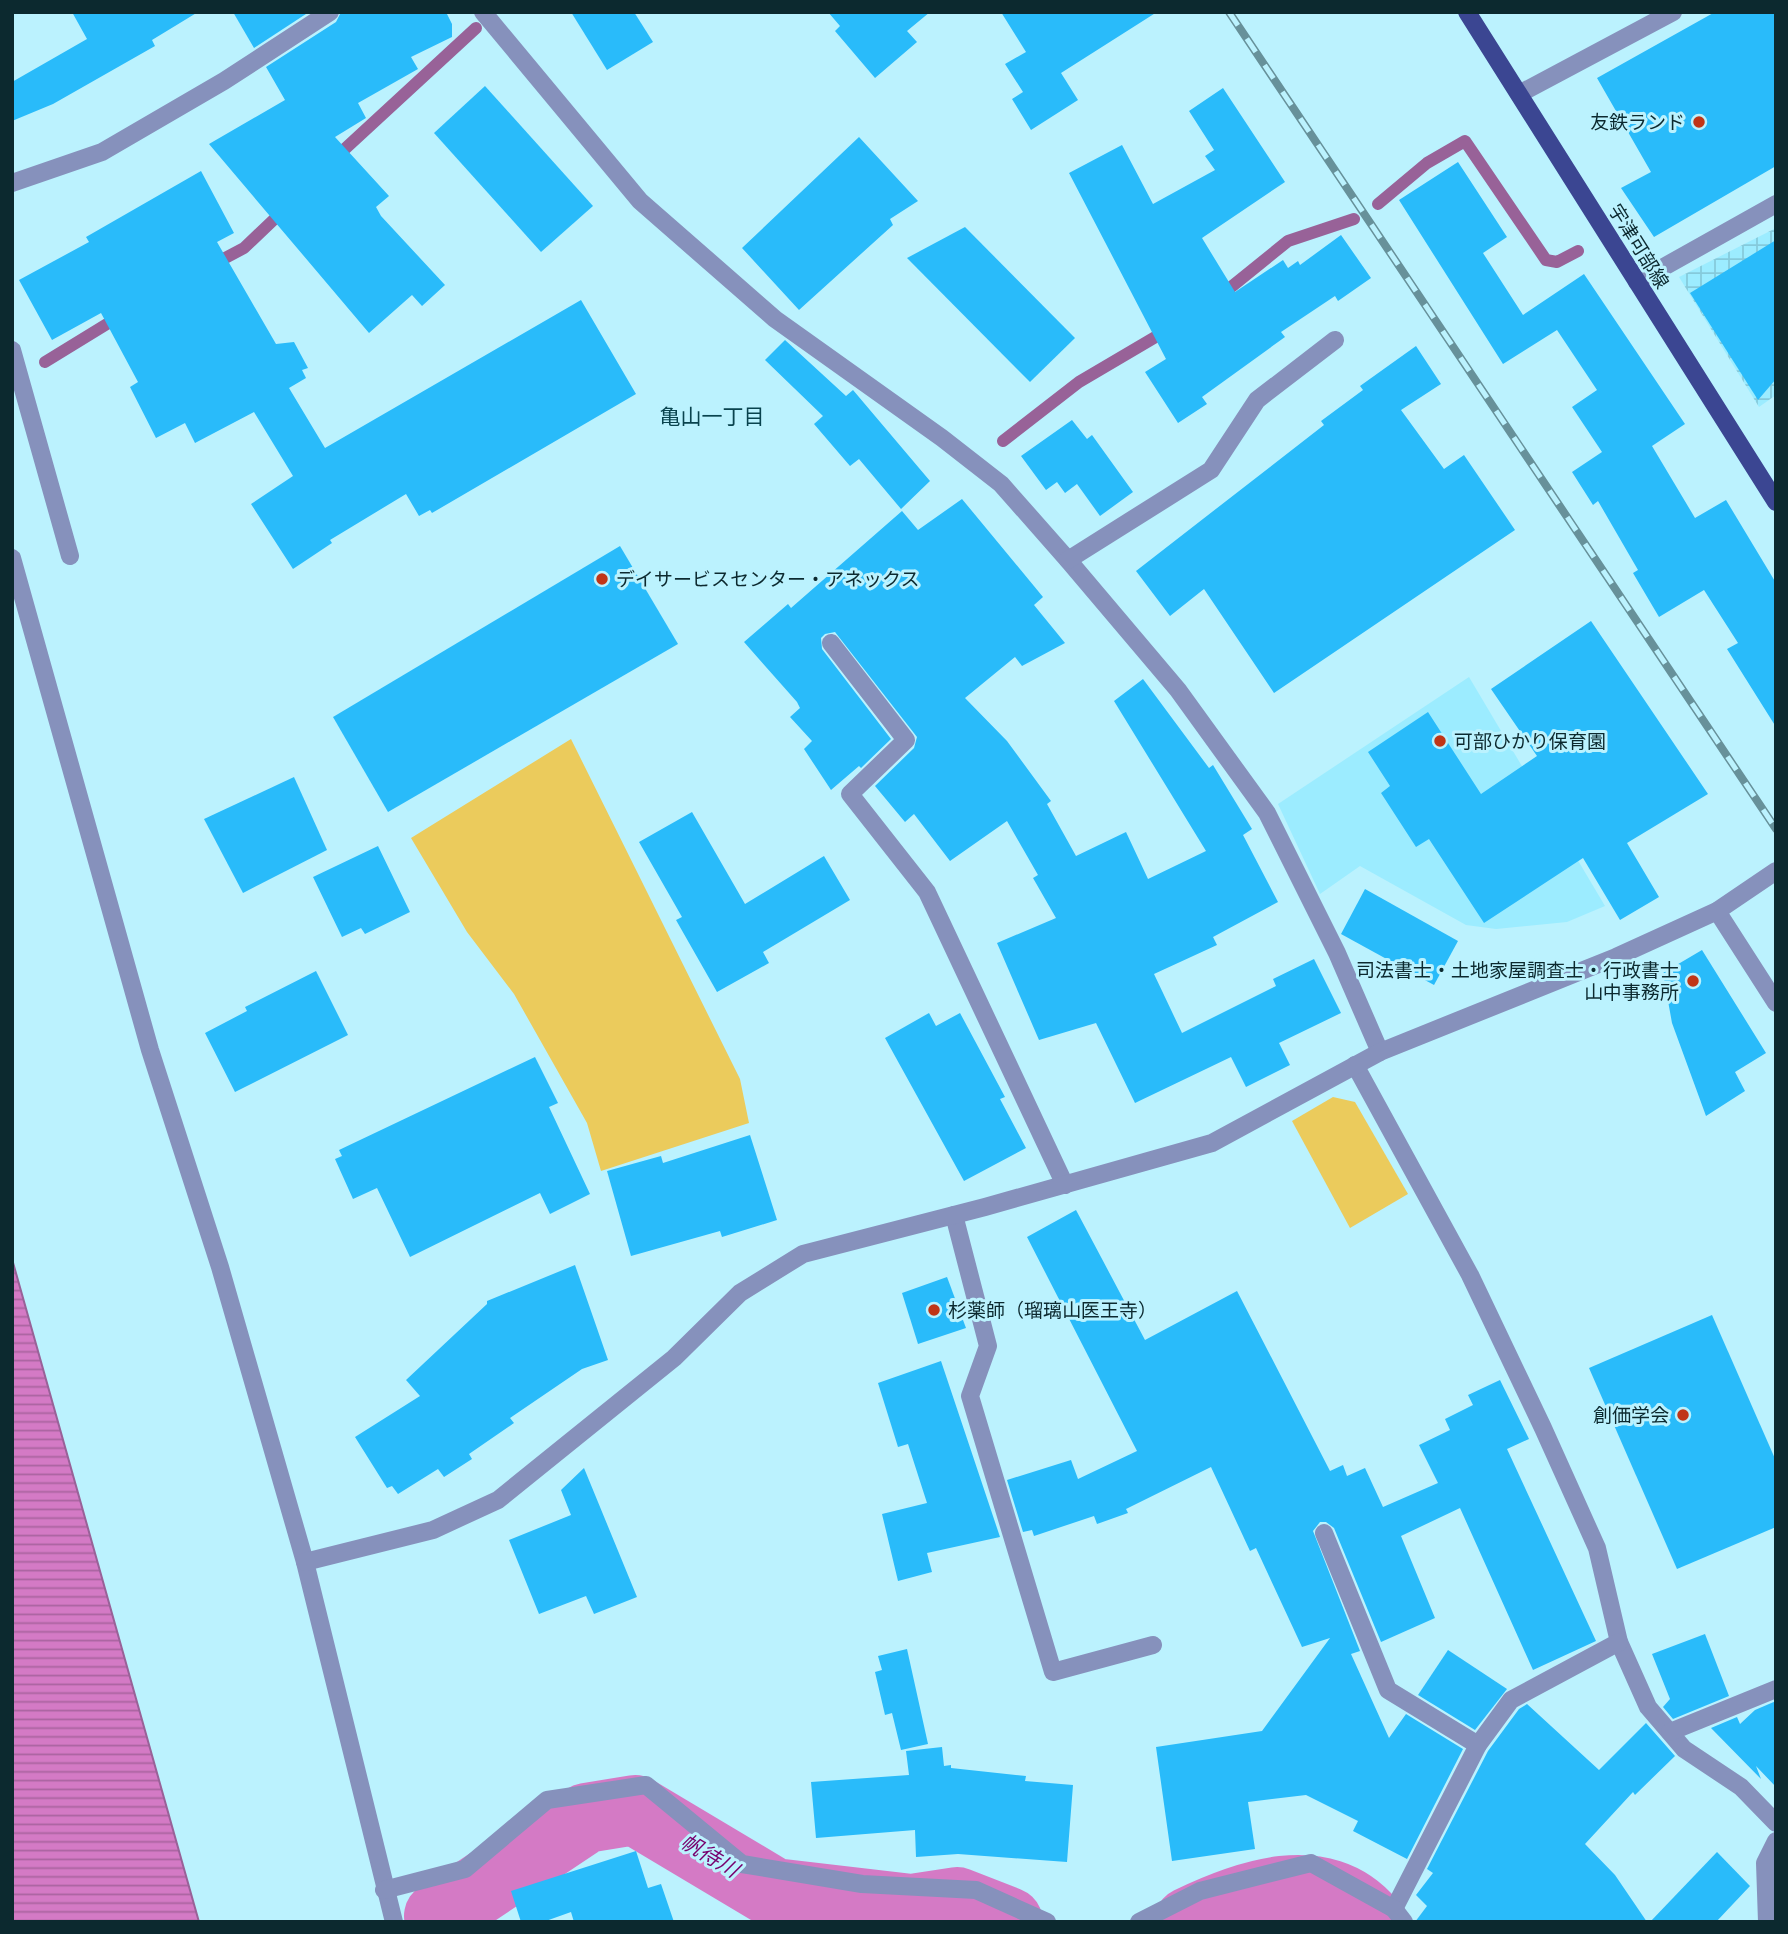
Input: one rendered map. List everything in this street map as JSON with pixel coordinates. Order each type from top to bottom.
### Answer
[{"type":"main road","name":"宇津可部線","points":[[1467,12],[1776,502]]},
{"type":"street","points":[[12,183],[102,152],[224,81],[330,12]]},
{"type":"street","points":[[483,12],[640,201],[775,318],[942,438],[1001,484],[1068,560],[1178,690],[1267,813],[1337,953],[1380,1052]]},
{"type":"street","points":[[1519,94],[1673,12]]},
{"type":"street","points":[[1637,282],[1776,204]]},
{"type":"street","points":[[1068,560],[1210,470],[1257,400],[1335,340]]},
{"type":"street","points":[[12,350],[70,555]]},
{"type":"street","points":[[12,558],[150,1050],[220,1267],[305,1562],[394,1922]]},
{"type":"street","points":[[831,643],[906,740],[850,794],[927,892],[1065,1185]]},
{"type":"street","points":[[305,1562],[433,1530],[498,1500],[674,1358],[740,1293],[803,1254],[1212,1143],[1380,1052],[1616,957],[1717,911],[1776,871]]},
{"type":"street","points":[[1717,911],[1776,1003]]},
{"type":"street","points":[[1354,1065],[1464,1262],[1548,1440],[1597,1548],[1619,1642],[1648,1707],[1684,1749],[1741,1787],[1776,1823]]},
{"type":"street","points":[[954,1215],[988,1346],[970,1396],[1053,1672],[1153,1645]]},
{"type":"street","points":[[1324,1533],[1388,1690],[1478,1745]]},
{"type":"street","points":[[1139,1922],[1200,1891],[1311,1863],[1399,1915],[1478,1745],[1511,1700],[1619,1642]]},
{"type":"street","points":[[1670,1732],[1776,1689]]},
{"type":"street","points":[[384,1890],[465,1869],[547,1800],[646,1785],[742,1864],[862,1884],[976,1890],[1047,1922]]},
{"type":"street","points":[[1767,1922],[1765,1863],[1776,1841]]},
{"type":"shaded area","points":[[1776,228],[1776,395],[1759,407],[1679,277]]},
{"type":"shaded area","name":"可部ひかり保育園","points":[[1469,677],[1605,906],[1567,922],[1496,929],[1466,925],[1360,866],[1320,894],[1278,804]]},
{"type":"shaded area","points":[[571,739],[740,1079],[749,1123],[601,1171],[587,1123],[514,994],[467,932],[411,838]]},
{"type":"shaded area","points":[[1333,1097],[1355,1102],[1408,1194],[1350,1228],[1292,1121]]},
{"type":"shaded area","points":[[12,1259],[199,1922],[12,1922]]},
{"type":"building","points":[[72,12],[198,12],[152,40],[155,46],[53,104],[12,121],[12,82],[87,39]]},
{"type":"building","points":[[233,12],[309,12],[254,48]]},
{"type":"building","points":[[341,12],[446,12],[452,24],[452,37],[411,57],[418,69],[358,103],[366,118],[335,137],[389,196],[376,207],[381,216],[445,285],[422,306],[412,295],[369,333],[209,144],[285,100],[266,67],[336,22]]},
{"type":"building","points":[[571,12],[634,12],[653,42],[607,70]]},
{"type":"building","points":[[828,12],[930,12],[907,31],[917,42],[875,78],[835,31],[840,26]]},
{"type":"building","points":[[1001,12],[1157,12],[1061,73],[1078,100],[1031,130],[1012,99],[1023,92],[1005,64],[1026,52]]},
{"type":"building","name":"友鉄ランド","points":[[1715,12],[1776,12],[1776,166],[1654,237],[1621,188],[1651,172],[1597,78]]},
{"type":"building","points":[[485,86],[593,206],[541,252],[434,133]]},
{"type":"building","points":[[1223,88],[1285,182],[1202,238],[1235,292],[1283,260],[1288,268],[1298,261],[1300,265],[1341,235],[1371,278],[1338,301],[1335,296],[1281,332],[1285,337],[1202,397],[1207,404],[1178,423],[1145,372],[1166,359],[1069,173],[1122,145],[1153,204],[1215,170],[1205,156],[1214,150],[1189,111]]},
{"type":"building","points":[[859,137],[918,201],[890,219],[893,225],[799,310],[742,248]]},
{"type":"building","points":[[1458,162],[1507,237],[1483,253],[1523,315],[1584,274],[1685,424],[1652,446],[1695,518],[1726,500],[1776,583],[1776,727],[1727,649],[1738,643],[1704,590],[1659,617],[1633,573],[1638,570],[1598,501],[1593,505],[1572,472],[1602,452],[1572,407],[1597,390],[1557,330],[1503,364],[1399,200]]},
{"type":"building","points":[[201,171],[234,233],[217,242],[276,344],[294,342],[308,368],[302,370],[306,378],[289,388],[325,448],[581,300],[636,394],[432,513],[430,510],[419,516],[406,494],[330,540],[332,543],[293,569],[251,504],[293,476],[254,412],[195,443],[185,423],[156,438],[130,387],[138,382],[101,313],[52,340],[19,280],[89,242],[86,237]]},
{"type":"building","points":[[965,227],[1075,338],[1030,382],[907,258]]},
{"type":"building","points":[[1776,240],[1776,379],[1758,400],[1690,293]]},
{"type":"building","points":[[785,340],[846,396],[853,390],[930,481],[901,509],[859,459],[850,466],[814,424],[823,416],[765,360]]},
{"type":"building","points":[[1416,346],[1441,384],[1401,410],[1444,469],[1464,455],[1515,530],[1274,693],[1204,589],[1170,616],[1136,571],[1324,425],[1321,421],[1363,390],[1360,386]]},
{"type":"building","points":[[1072,420],[1087,439],[1092,435],[1133,492],[1100,516],[1077,484],[1065,493],[1057,482],[1046,490],[1021,456]]},
{"type":"building","points":[[962,499],[1043,597],[1034,605],[1065,643],[1022,666],[1015,657],[965,698],[1007,741],[1051,801],[1047,804],[1076,856],[1126,832],[1148,879],[1206,851],[1114,701],[1143,679],[1209,768],[1213,765],[1252,829],[1243,835],[1278,902],[1213,937],[1217,945],[1154,974],[1182,1033],[1276,986],[1273,979],[1314,959],[1341,1013],[1279,1043],[1290,1065],[1246,1087],[1231,1057],[1135,1103],[1096,1023],[1039,1040],[997,943],[1056,918],[1033,878],[1038,875],[1007,821],[950,861],[914,814],[905,822],[875,786],[914,748],[917,737],[835,632],[825,634],[821,638],[822,649],[891,739],[861,768],[859,766],[831,790],[804,749],[812,741],[790,717],[800,708],[797,702],[744,642],[788,604],[791,608],[902,511],[918,530]]},
{"type":"building","points":[[620,546],[678,644],[388,812],[333,717]]},
{"type":"building","points":[[1591,621],[1708,794],[1627,843],[1659,897],[1620,920],[1583,858],[1484,923],[1429,839],[1416,847],[1381,793],[1390,786],[1368,752],[1428,712],[1481,794],[1537,756],[1491,689]]},
{"type":"building","points":[[294,777],[327,850],[243,893],[204,819]]},
{"type":"building","points":[[692,812],[745,904],[824,856],[850,900],[763,952],[769,963],[717,992],[676,920],[682,917],[639,842]]},
{"type":"building","points":[[378,846],[410,912],[365,934],[361,928],[342,937],[313,877]]},
{"type":"building","points":[[1365,889],[1458,941],[1434,985],[1341,934]]},
{"type":"building","points":[[1702,950],[1766,1053],[1735,1072],[1745,1091],[1706,1116],[1672,1023],[1663,973]]},
{"type":"building","points":[[316,971],[348,1035],[235,1092],[205,1033],[247,1011],[245,1007]]},
{"type":"building","points":[[929,1013],[936,1026],[960,1013],[1005,1097],[1000,1099],[1026,1148],[964,1181],[885,1038]]},
{"type":"building","points":[[535,1057],[558,1103],[549,1107],[590,1194],[550,1214],[540,1193],[410,1257],[377,1188],[353,1199],[335,1159],[342,1156],[339,1150]]},
{"type":"building","points":[[750,1135],[777,1220],[722,1237],[720,1231],[631,1256],[607,1171],[661,1156],[663,1163]]},
{"type":"building","points":[[1076,1210],[1145,1340],[1237,1291],[1330,1471],[1343,1465],[1347,1476],[1365,1468],[1383,1507],[1438,1483],[1419,1445],[1450,1430],[1445,1419],[1473,1405],[1468,1395],[1500,1380],[1529,1439],[1507,1449],[1596,1641],[1533,1670],[1460,1508],[1401,1536],[1435,1618],[1381,1642],[1334,1528],[1326,1522],[1320,1522],[1313,1531],[1360,1651],[1351,1654],[1389,1738],[1406,1714],[1463,1749],[1407,1859],[1353,1831],[1358,1821],[1306,1795],[1248,1802],[1255,1849],[1172,1861],[1156,1747],[1262,1731],[1330,1638],[1302,1647],[1256,1548],[1250,1551],[1211,1467],[1126,1509],[1128,1513],[1097,1524],[1094,1516],[1034,1536],[1032,1530],[1023,1532],[1007,1480],[1071,1460],[1078,1479],[1137,1451],[1027,1237]]},
{"type":"building","points":[[575,1265],[608,1360],[582,1369],[510,1418],[514,1423],[469,1454],[472,1459],[444,1477],[438,1469],[398,1494],[392,1486],[387,1488],[355,1437],[420,1396],[406,1380],[487,1304],[487,1301]]},
{"type":"building","name":"杉薬師（瑠璃山医王寺）","points":[[947,1277],[966,1328],[918,1344],[902,1293]]},
{"type":"building","name":"創価学会","points":[[1712,1315],[1776,1461],[1776,1527],[1677,1569],[1589,1368]]},
{"type":"building","points":[[941,1361],[1000,1537],[927,1553],[932,1572],[898,1581],[882,1514],[927,1503],[908,1444],[898,1447],[878,1383]]},
{"type":"building","points":[[584,1468],[637,1597],[594,1614],[586,1596],[539,1614],[509,1540],[571,1515],[561,1490]]},
{"type":"building","points":[[1705,1634],[1729,1696],[1673,1719],[1663,1707],[1670,1699],[1652,1654]]},
{"type":"building","points":[[907,1649],[928,1744],[901,1750],[892,1713],[885,1715],[875,1672],[882,1670],[878,1656]]},
{"type":"building","points":[[1448,1650],[1507,1689],[1475,1730],[1418,1695]]},
{"type":"building","points":[[1776,1701],[1776,1787],[1756,1766],[1761,1779],[1711,1728],[1737,1717],[1740,1724],[1755,1710]]},
{"type":"building","points":[[1527,1704],[1599,1770],[1646,1723],[1675,1756],[1635,1795],[1633,1792],[1585,1844],[1615,1875],[1647,1922],[1415,1922],[1427,1906],[1416,1895],[1433,1873],[1427,1869],[1488,1751],[1519,1709]]},
{"type":"building","points":[[942,1747],[944,1766],[1026,1776],[1025,1781],[1073,1785],[1067,1862],[958,1854],[916,1857],[915,1830],[816,1838],[811,1782],[909,1775],[906,1751]]},
{"type":"building","points":[[636,1851],[648,1888],[661,1884],[674,1922],[574,1922],[571,1912],[543,1922],[521,1922],[511,1891]]},
{"type":"building","points":[[1717,1852],[1750,1886],[1716,1922],[1650,1922]]},
{"type":"waterway","points":[[335,158],[476,28]]},
{"type":"waterway","points":[[1378,204],[1427,163],[1465,141],[1546,260],[1557,262],[1578,251]]},
{"type":"waterway","points":[[212,265],[244,248],[286,208]]},
{"type":"waterway","points":[[1220,296],[1288,241],[1354,219]]},
{"type":"waterway","points":[[45,362],[120,316]]},
{"type":"waterway","points":[[1003,441],[1079,382],[1169,329]]},
{"type":"waterway","name":"帆待川","points":[[439,1916],[586,1818],[635,1810],[774,1893],[911,1909],[957,1902],[1008,1922]]},
{"type":"waterway","name":"帆待川","points":[[1189,1922],[1258,1895],[1307,1890],[1330,1895],[1351,1905],[1370,1922]]},
{"type":"railway","points":[[1229,12],[1776,829]]},
{"type":"place","name":"友鉄ランド","points":[[1699,122]]},
{"type":"place","name":"デイサービスセンター・アネックス","points":[[602,579]]},
{"type":"place","name":"可部ひかり保育園","points":[[1440,741]]},
{"type":"place","name":"司法書士・土地家屋調査士・行政書士 山中事務所","points":[[1693,981]]},
{"type":"place","name":"杉薬師（瑠璃山医王寺）","points":[[934,1310]]},
{"type":"place","name":"創価学会","points":[[1683,1415]]},
{"type":"district","name":"亀山一丁目","points":[[712,416]]}]
